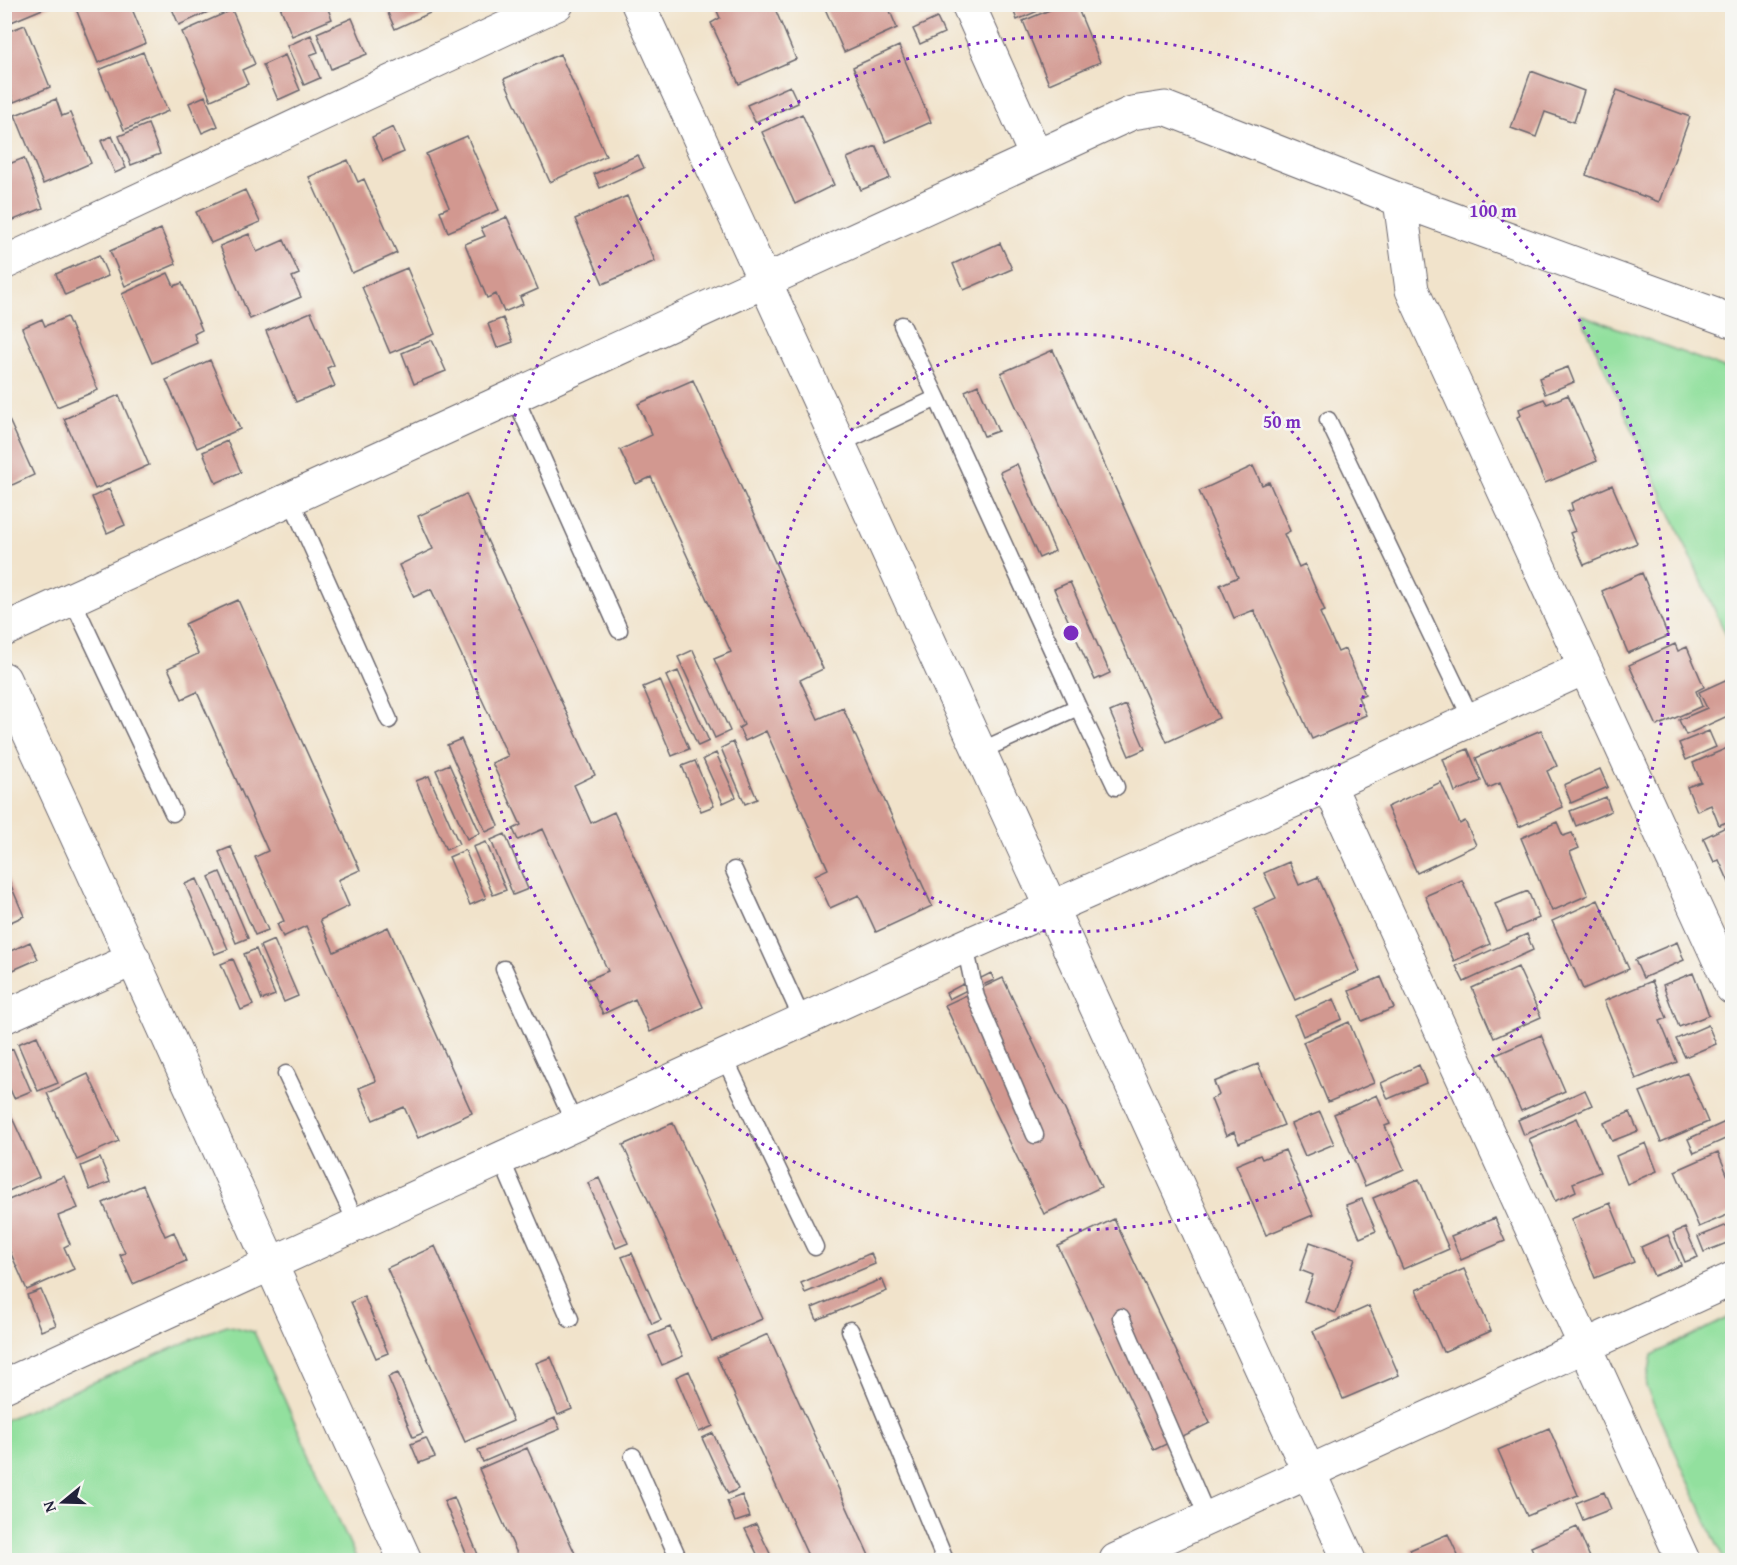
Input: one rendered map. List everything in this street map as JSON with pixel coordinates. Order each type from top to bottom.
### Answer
[{"type":"street","points":[[4,263],[557,4]]},
{"type":"street","points":[[638,4],[1049,909],[1349,1560]]},
{"type":"street","points":[[968,4],[1036,156]]},
{"type":"street","points":[[4,630],[1132,113],[1165,108],[1400,200],[1732,321]]},
{"type":"street","points":[[1400,200],[1412,291],[1732,988]]},
{"type":"street","points":[[4,1386],[358,1226],[965,946],[1329,785],[1584,668]]},
{"type":"street","points":[[4,679],[134,959],[270,1266],[405,1560]]},
{"type":"street","points":[[1329,785],[1683,1560]]},
{"type":"street","points":[[4,1017],[134,959]]},
{"type":"street","points":[[1116,1560],[1732,1279]]},
{"type":"lane","points":[[902,325],[1116,787]]},
{"type":"lane","points":[[514,395],[619,630]]},
{"type":"lane","points":[[839,444],[937,398]]},
{"type":"lane","points":[[1328,420],[1472,720]]},
{"type":"lane","points":[[290,498],[389,720]]},
{"type":"lane","points":[[72,598],[173,813]]},
{"type":"lane","points":[[978,752],[1078,707]]},
{"type":"lane","points":[[734,870],[803,1021]]},
{"type":"lane","points":[[965,946],[976,997],[1035,1135]]},
{"type":"lane","points":[[504,969],[575,1125]]},
{"type":"lane","points":[[724,1057],[815,1246]]},
{"type":"lane","points":[[286,1074],[358,1226]]},
{"type":"lane","points":[[501,1159],[570,1319]]},
{"type":"lane","points":[[1121,1317],[1208,1518]]},
{"type":"lane","points":[[850,1330],[945,1560]]},
{"type":"lane","points":[[633,1456],[680,1560]]},
{"type":"green space","points":[[1580,314],[1732,371],[1732,648]]},
{"type":"green space","points":[[1732,1316],[1732,1560],[1724,1560],[1646,1387],[1652,1355]]},
{"type":"green space","points":[[226,1325],[254,1332],[357,1560],[5,1560],[5,1420]]},
{"type":"building","points":[[74,4],[130,4],[146,43],[98,63]]},
{"type":"building","points":[[170,4],[226,4],[179,25]]},
{"type":"building","points":[[279,4],[326,4],[332,19],[292,36]]},
{"type":"building","points":[[384,4],[439,4],[441,8],[395,29]]},
{"type":"building","points":[[714,4],[773,4],[796,59],[739,84],[711,23],[720,18]]},
{"type":"building","points":[[823,4],[887,4],[897,28],[844,52]]},
{"type":"building","points":[[1011,4],[1054,4],[1017,20]]},
{"type":"building","points":[[1064,4],[1076,4],[1100,62],[1049,84],[1023,21]]},
{"type":"building","points":[[4,5],[52,5],[4,25]]},
{"type":"building","points":[[232,10],[255,64],[242,70],[248,84],[211,100],[182,32]]},
{"type":"building","points":[[352,18],[367,54],[331,69],[317,33]]},
{"type":"building","points":[[937,18],[944,33],[920,44],[913,29]]},
{"type":"building","points":[[25,25],[50,87],[14,102],[10,92],[4,93],[4,33]]},
{"type":"building","points":[[311,35],[318,52],[310,55],[320,78],[304,85],[287,46]]},
{"type":"building","points":[[899,46],[931,122],[886,142],[853,67]]},
{"type":"building","points":[[143,52],[168,111],[124,130],[99,70]]},
{"type":"building","points":[[560,54],[606,156],[550,182],[504,79]]},
{"type":"building","points":[[285,55],[300,90],[278,100],[263,65]]},
{"type":"building","points":[[1531,71],[1584,91],[1574,122],[1545,112],[1536,137],[1511,128]]},
{"type":"building","points":[[790,86],[798,103],[755,122],[747,105]]},
{"type":"building","points":[[1617,90],[1690,117],[1659,202],[1586,175]]},
{"type":"building","points":[[205,96],[218,126],[202,133],[189,103]]},
{"type":"building","points":[[56,99],[62,116],[70,113],[91,163],[43,184],[15,115]]},
{"type":"building","points":[[802,114],[834,185],[795,204],[762,132]]},
{"type":"building","points":[[148,124],[160,154],[131,165],[119,136]]},
{"type":"building","points":[[393,127],[404,152],[383,161],[372,137]]},
{"type":"building","points":[[112,136],[126,168],[115,173],[101,141]]},
{"type":"building","points":[[467,136],[499,210],[448,232],[440,211],[449,207],[426,154]]},
{"type":"building","points":[[876,146],[890,178],[861,190],[847,158]]},
{"type":"building","points":[[638,155],[644,168],[600,188],[594,174]]},
{"type":"building","points":[[24,158],[43,208],[4,224],[4,166]]},
{"type":"building","points":[[348,160],[358,182],[364,179],[397,253],[352,273],[309,177]]},
{"type":"building","points":[[245,190],[260,222],[211,243],[196,212]]},
{"type":"building","points":[[627,196],[655,261],[603,284],[575,219]]},
{"type":"building","points":[[507,217],[538,289],[520,297],[523,304],[504,312],[496,294],[487,298],[465,244],[485,236],[481,228]]},
{"type":"building","points":[[161,229],[176,264],[125,286],[110,251]]},
{"type":"building","points":[[249,234],[257,252],[284,240],[299,274],[292,277],[301,297],[250,319],[220,246]]},
{"type":"building","points":[[1000,243],[1012,269],[964,290],[953,264]]},
{"type":"building","points":[[99,255],[108,276],[65,295],[56,274]]},
{"type":"building","points":[[407,268],[435,334],[390,353],[362,287]]},
{"type":"building","points":[[168,273],[174,286],[182,283],[202,330],[194,334],[197,343],[152,363],[122,294]]},
{"type":"building","points":[[311,312],[334,365],[327,368],[335,386],[296,402],[266,331]]},
{"type":"building","points":[[67,317],[98,390],[57,407],[22,328],[42,319],[45,326]]},
{"type":"building","points":[[503,318],[513,342],[497,348],[488,324]]},
{"type":"building","points":[[432,340],[446,371],[414,384],[402,353]]},
{"type":"building","points":[[1053,350],[1219,718],[1167,742],[1001,373]]},
{"type":"building","points":[[210,360],[240,429],[197,448],[166,380]]},
{"type":"building","points":[[1568,367],[1574,382],[1545,394],[1539,378]]},
{"type":"building","points":[[693,380],[823,669],[800,680],[818,719],[843,708],[932,906],[876,932],[859,895],[830,908],[815,875],[828,869],[766,731],[745,741],[739,728],[744,725],[714,659],[731,652],[651,477],[636,484],[620,450],[652,435],[638,404]]},
{"type":"building","points":[[978,385],[998,431],[984,436],[965,391]]},
{"type":"building","points":[[119,395],[149,465],[95,489],[64,419]]},
{"type":"building","points":[[1568,395],[1597,461],[1545,483],[1517,417],[1521,415],[1519,409],[1544,399],[1547,404]]},
{"type":"building","points":[[4,409],[34,475],[10,486],[4,475]]},
{"type":"building","points":[[227,441],[241,472],[216,483],[203,452]]},
{"type":"building","points":[[1017,464],[1055,551],[1039,558],[1000,472]]},
{"type":"building","points":[[1253,466],[1262,485],[1269,482],[1290,531],[1284,534],[1299,567],[1305,564],[1325,611],[1320,613],[1338,652],[1345,649],[1365,694],[1358,697],[1366,715],[1312,739],[1254,610],[1234,618],[1220,585],[1238,577],[1199,491]]},
{"type":"building","points":[[1612,485],[1637,543],[1584,565],[1570,533],[1575,531],[1567,512],[1573,510],[1571,503]]},
{"type":"building","points":[[109,489],[125,525],[107,533],[92,497]]},
{"type":"building","points":[[466,494],[595,775],[574,785],[591,823],[614,812],[703,1007],[650,1032],[635,999],[603,1014],[587,980],[608,971],[543,829],[518,840],[513,829],[521,825],[492,763],[508,756],[431,589],[414,597],[399,565],[433,549],[418,516]]},
{"type":"building","points":[[1642,573],[1668,636],[1628,653],[1602,591]]},
{"type":"building","points":[[1070,582],[1110,673],[1095,680],[1054,589]]},
{"type":"building","points":[[238,600],[360,870],[338,880],[349,906],[320,920],[334,952],[388,927],[472,1113],[418,1138],[404,1107],[373,1120],[359,1088],[376,1081],[306,926],[283,937],[277,924],[284,921],[255,857],[268,851],[197,692],[182,699],[168,668],[198,654],[185,624]]},
{"type":"building","points":[[1675,644],[1678,651],[1687,647],[1704,687],[1696,691],[1702,706],[1657,726],[1629,665]]},
{"type":"building","points":[[693,650],[730,731],[715,738],[678,657]]},
{"type":"building","points":[[678,671],[709,741],[698,746],[666,676]]},
{"type":"building","points":[[1732,677],[1732,714],[1686,735],[1679,720],[1707,708],[1699,692]]},
{"type":"building","points":[[660,680],[689,749],[672,756],[643,687]]},
{"type":"building","points":[[1126,705],[1145,749],[1129,756],[1110,712]]},
{"type":"building","points":[[1541,730],[1557,766],[1547,771],[1563,807],[1519,827],[1500,783],[1488,788],[1476,758]]},
{"type":"building","points":[[1709,731],[1716,747],[1686,760],[1679,743]]},
{"type":"building","points":[[461,739],[499,826],[486,832],[447,745]]},
{"type":"building","points":[[733,742],[757,799],[745,804],[721,748]]},
{"type":"building","points":[[1732,746],[1732,820],[1719,825],[1711,805],[1697,811],[1687,787],[1701,782],[1693,763]]},
{"type":"building","points":[[1468,749],[1481,781],[1455,792],[1443,759]]},
{"type":"building","points":[[716,753],[736,797],[723,803],[703,759]]},
{"type":"building","points":[[695,761],[714,806],[701,811],[682,766]]},
{"type":"building","points":[[449,764],[480,833],[467,839],[436,770]]},
{"type":"building","points":[[1600,769],[1608,787],[1571,803],[1564,785]]},
{"type":"building","points":[[429,776],[459,844],[446,850],[416,781]]},
{"type":"building","points":[[1441,782],[1460,824],[1465,821],[1476,845],[1417,873],[1387,807]]},
{"type":"building","points":[[1606,797],[1611,811],[1576,826],[1570,811]]},
{"type":"building","points":[[1557,822],[1563,836],[1572,833],[1579,848],[1570,852],[1588,895],[1552,911],[1521,838]]},
{"type":"building","points":[[1732,824],[1732,889],[1719,860],[1714,862],[1703,838]]},
{"type":"building","points":[[505,834],[528,889],[513,895],[491,840]]},
{"type":"building","points":[[486,842],[506,890],[493,895],[473,847]]},
{"type":"building","points":[[231,847],[268,930],[255,935],[219,852]]},
{"type":"building","points":[[465,850],[486,898],[470,905],[449,857]]},
{"type":"building","points":[[1289,862],[1299,885],[1318,877],[1360,971],[1295,1000],[1254,908],[1276,898],[1264,873]]},
{"type":"building","points":[[220,872],[248,938],[236,943],[209,877]]},
{"type":"building","points":[[6,874],[24,916],[4,925],[4,875]]},
{"type":"building","points":[[197,879],[228,949],[215,954],[185,884]]},
{"type":"building","points":[[1462,880],[1490,944],[1454,961],[1425,896]]},
{"type":"building","points":[[1528,891],[1539,918],[1507,932],[1495,904]]},
{"type":"building","points":[[1598,900],[1629,969],[1583,989],[1552,921]]},
{"type":"building","points":[[1527,934],[1533,950],[1464,982],[1456,966]]},
{"type":"building","points":[[274,940],[298,996],[284,1002],[260,946]]},
{"type":"building","points":[[30,942],[38,959],[4,974],[4,954]]},
{"type":"building","points":[[1677,942],[1684,960],[1643,978],[1635,960]]},
{"type":"building","points":[[256,949],[275,995],[262,1000],[244,954]]},
{"type":"building","points":[[233,959],[253,1005],[241,1010],[221,964]]},
{"type":"building","points":[[1518,967],[1541,1017],[1494,1038],[1472,988]]},
{"type":"building","points":[[991,973],[994,980],[974,989],[971,983]]},
{"type":"building","points":[[1693,973],[1709,1015],[1679,1027],[1663,985]]},
{"type":"building","points":[[1381,977],[1394,1008],[1362,1021],[1349,991]]},
{"type":"building","points":[[1003,978],[1101,1187],[1044,1214],[945,1005]]},
{"type":"building","points":[[1652,981],[1667,1018],[1660,1021],[1677,1062],[1636,1079],[1604,1001]]},
{"type":"building","points":[[963,984],[967,990],[949,999],[946,993]]},
{"type":"building","points":[[1334,999],[1342,1019],[1303,1036],[1295,1016]]},
{"type":"building","points":[[1349,1022],[1374,1083],[1328,1102],[1303,1042]]},
{"type":"building","points":[[1708,1025],[1716,1044],[1685,1057],[1676,1039]]},
{"type":"building","points":[[1541,1035],[1565,1091],[1521,1111],[1496,1055]]},
{"type":"building","points":[[37,1036],[58,1083],[38,1091],[18,1044]]},
{"type":"building","points":[[13,1049],[31,1091],[14,1098],[4,1076],[4,1053]]},
{"type":"building","points":[[1258,1064],[1284,1125],[1239,1143],[1234,1132],[1226,1136],[1211,1099],[1219,1095],[1214,1082]]},
{"type":"building","points":[[1419,1065],[1426,1083],[1388,1099],[1381,1083]]},
{"type":"building","points":[[1687,1073],[1708,1122],[1661,1142],[1640,1092]]},
{"type":"building","points":[[88,1074],[119,1141],[77,1160],[47,1093]]},
{"type":"building","points":[[1585,1090],[1592,1105],[1524,1135],[1518,1120]]},
{"type":"building","points":[[1377,1095],[1390,1124],[1385,1126],[1404,1169],[1365,1186],[1334,1114]]},
{"type":"building","points":[[4,1100],[39,1177],[4,1193]]},
{"type":"building","points":[[1320,1112],[1334,1144],[1305,1156],[1291,1124]]},
{"type":"building","points":[[1630,1112],[1638,1131],[1612,1141],[1604,1123]]},
{"type":"building","points":[[1577,1118],[1600,1172],[1573,1183],[1576,1191],[1555,1201],[1529,1139]]},
{"type":"building","points":[[1732,1119],[1732,1136],[1694,1153],[1688,1139]]},
{"type":"building","points":[[673,1123],[762,1319],[712,1341],[623,1145]]},
{"type":"building","points":[[1646,1143],[1657,1171],[1627,1184],[1616,1156]]},
{"type":"building","points":[[1285,1150],[1313,1215],[1266,1235],[1236,1165],[1260,1155],[1262,1159]]},
{"type":"building","points":[[1718,1152],[1732,1186],[1732,1213],[1699,1227],[1675,1171]]},
{"type":"building","points":[[100,1158],[110,1182],[90,1190],[81,1166]]},
{"type":"building","points":[[64,1176],[78,1208],[58,1216],[70,1244],[64,1247],[74,1269],[27,1290],[4,1238],[4,1202]]},
{"type":"building","points":[[599,1178],[628,1243],[616,1248],[588,1183]]},
{"type":"building","points":[[1419,1179],[1449,1249],[1403,1269],[1373,1198]]},
{"type":"building","points":[[143,1185],[165,1236],[174,1232],[186,1261],[133,1284],[120,1255],[125,1253],[103,1203]]},
{"type":"building","points":[[1362,1199],[1376,1231],[1360,1238],[1346,1205]]},
{"type":"building","points":[[1610,1203],[1634,1262],[1595,1278],[1571,1219]]},
{"type":"building","points":[[1495,1218],[1505,1241],[1461,1260],[1451,1236]]},
{"type":"building","points":[[1114,1219],[1210,1423],[1154,1450],[1058,1246]]},
{"type":"building","points":[[1732,1223],[1732,1241],[1704,1252],[1698,1237]]},
{"type":"building","points":[[1685,1228],[1698,1257],[1685,1262],[1673,1233]]},
{"type":"building","points":[[1668,1235],[1681,1265],[1654,1276],[1641,1247]]},
{"type":"building","points":[[1310,1242],[1355,1258],[1336,1313],[1304,1301],[1313,1275],[1300,1270]]},
{"type":"building","points":[[435,1246],[513,1421],[465,1442],[387,1268]]},
{"type":"building","points":[[632,1253],[661,1320],[652,1324],[622,1257]]},
{"type":"building","points":[[871,1253],[875,1264],[805,1293],[801,1283]]},
{"type":"building","points":[[1464,1269],[1491,1331],[1443,1352],[1416,1290]]},
{"type":"building","points":[[882,1279],[887,1291],[817,1320],[812,1308]]},
{"type":"building","points":[[41,1290],[56,1325],[41,1331],[27,1295]]},
{"type":"building","points":[[364,1296],[388,1353],[376,1358],[351,1302]]},
{"type":"building","points":[[1369,1306],[1399,1375],[1343,1399],[1313,1331]]},
{"type":"building","points":[[670,1327],[683,1356],[662,1365],[649,1336]]},
{"type":"building","points":[[768,1334],[871,1560],[810,1560],[717,1357]]},
{"type":"building","points":[[551,1357],[572,1409],[558,1415],[536,1363]]},
{"type":"building","points":[[689,1371],[713,1426],[699,1432],[676,1377]]},
{"type":"building","points":[[398,1373],[423,1433],[413,1437],[388,1377]]},
{"type":"building","points":[[555,1418],[560,1429],[483,1462],[478,1450]]},
{"type":"building","points":[[1549,1428],[1578,1495],[1527,1516],[1498,1450]]},
{"type":"building","points":[[713,1433],[738,1489],[728,1494],[702,1438]]},
{"type":"building","points":[[426,1438],[435,1457],[419,1463],[411,1444]]},
{"type":"building","points":[[527,1448],[578,1560],[520,1560],[479,1469]]},
{"type":"building","points":[[1604,1492],[1611,1509],[1583,1520],[1576,1503]]},
{"type":"building","points":[[742,1495],[750,1517],[735,1522],[727,1501]]},
{"type":"building","points":[[454,1497],[479,1557],[471,1560],[469,1560],[444,1501]]},
{"type":"building","points":[[756,1524],[773,1560],[760,1560],[745,1529]]},
{"type":"building","points":[[1577,1527],[1591,1560],[1537,1560],[1531,1547]]},
{"type":"building","points":[[1448,1534],[1460,1560],[1415,1560],[1410,1550]]}]
